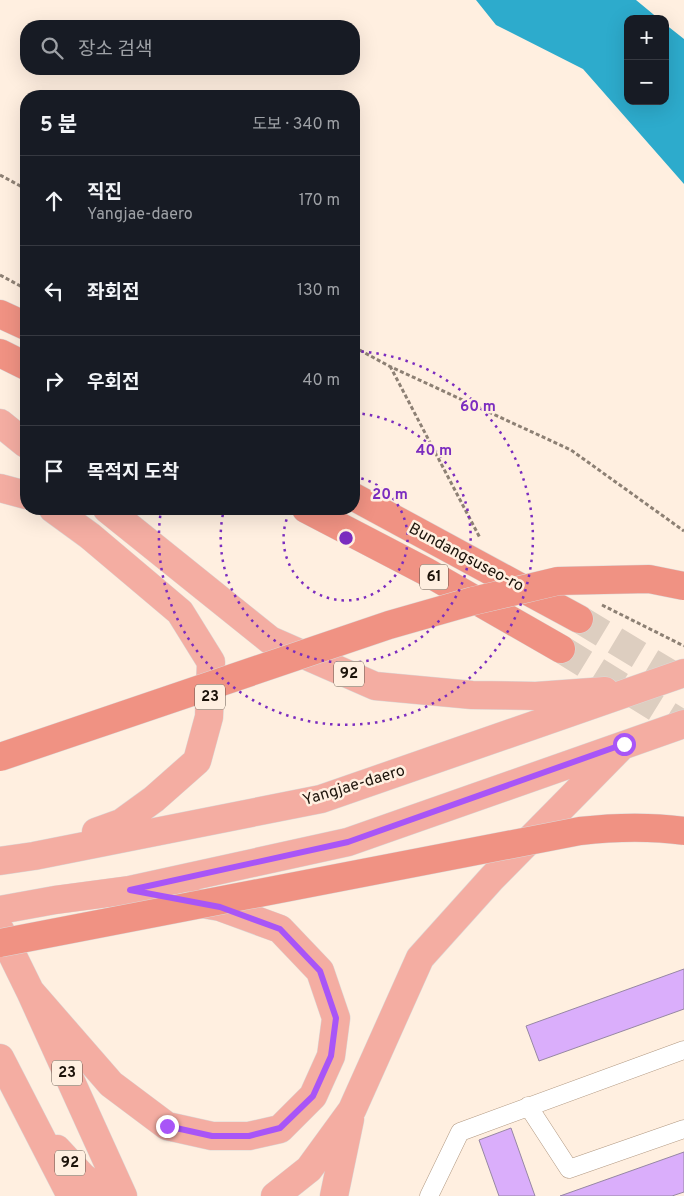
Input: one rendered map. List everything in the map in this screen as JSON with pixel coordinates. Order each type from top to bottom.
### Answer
[{"type":"highway","points":[[0,314],[20,323]]},
{"type":"highway","points":[[0,354],[20,363]]},
{"type":"highway","name":"Bundangsuseo-ro","points":[[360,500],[578,619]]},
{"type":"highway","name":"Bundangsuseo-ro","points":[[317,515],[425,572],[561,649]]},
{"type":"highway","points":[[0,757],[388,625],[473,601],[558,582],[649,579],[684,586]]},
{"type":"highway","points":[[0,943],[580,831],[618,827],[660,828],[684,831]]},
{"type":"main road","points":[[0,423],[20,440]]},
{"type":"main road","points":[[0,440],[20,444]]},
{"type":"main road","points":[[0,488],[20,493]]},
{"type":"main road","name":"23","points":[[34,856],[121,823],[154,799],[197,761],[209,717],[211,662],[180,612],[90,536],[62,515]]},
{"type":"main road","name":"92","points":[[114,515],[270,640],[375,686],[472,695],[536,696],[641,689],[684,673]]},
{"type":"main road","name":"Yangjae-daero","points":[[0,861],[321,800],[641,689]]},
{"type":"main road","points":[[0,910],[55,900],[130,890],[348,842],[684,724]]},
{"type":"main road","points":[[275,1196],[309,1169],[352,1110],[420,958],[492,878],[624,744]]},
{"type":"main road","points":[[30,991],[111,1084],[167,1126],[212,1136],[249,1136],[280,1128],[313,1096],[331,1056],[336,1018],[320,971],[280,929],[220,907],[130,890]]},
{"type":"main road","name":"23","points":[[0,930],[30,991],[123,1196]]},
{"type":"main road","name":"92","points":[[0,1058],[36,1125],[83,1177],[108,1196]]},
{"type":"main road","points":[[334,1196],[352,1110]]},
{"type":"main road","points":[[36,1125],[71,1196]]},
{"type":"street","points":[[429,1196],[460,1132],[684,1050]]},
{"type":"street","points":[[528,1106],[569,1169],[684,1129]]},
{"type":"path","points":[[0,175],[20,186]]},
{"type":"path","points":[[0,275],[20,286]]},
{"type":"path","points":[[360,350],[389,366],[571,450],[684,532]]},
{"type":"path","points":[[389,366],[483,545]]},
{"type":"path","points":[[679,643],[684,641]]},
{"type":"water","points":[[476,0],[636,0],[654,15],[624,15],[624,105],[669,105],[669,27],[684,39],[684,184],[583,69],[496,25]]},
{"type":"building","points":[[684,969],[684,1009],[539,1061],[526,1026]]},
{"type":"building","points":[[511,1128],[535,1196],[499,1196],[479,1140]]},
{"type":"building","points":[[684,1152],[684,1192],[672,1196],[560,1196]]},
{"type":"tunnel","points":[[579,619],[684,682]]},
{"type":"tunnel","points":[[561,649],[684,725]]},
{"type":"route","points":[[167,1126],[212,1136],[249,1136],[280,1128],[313,1096],[331,1056],[336,1018],[320,971],[280,929],[220,907],[130,890],[348,842],[624,744]]}]
